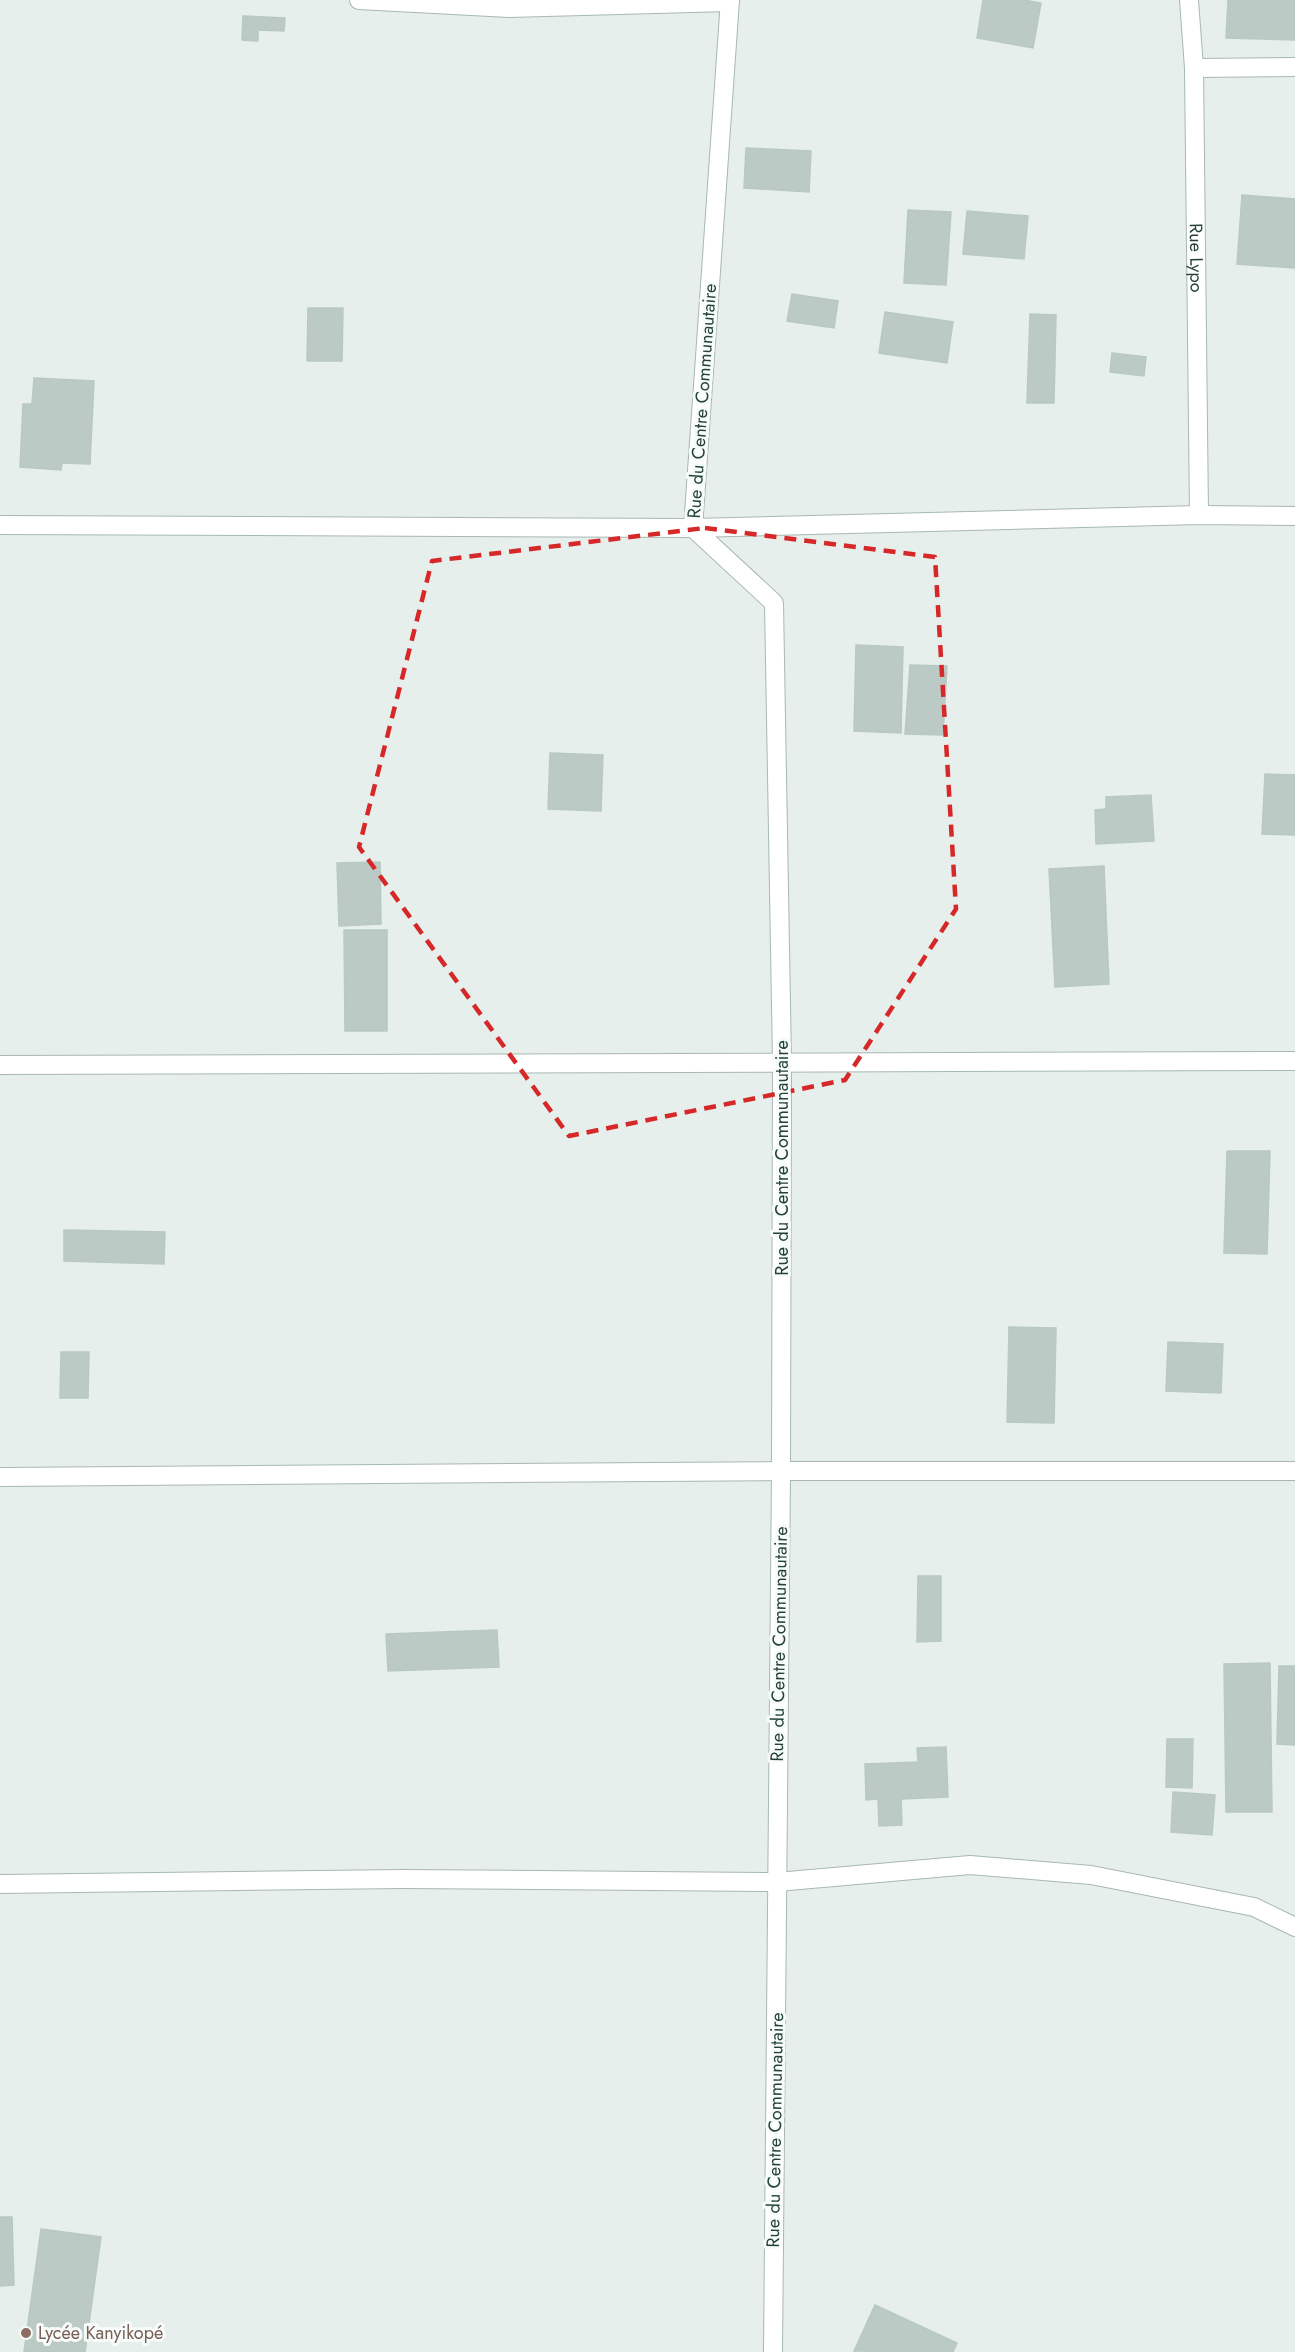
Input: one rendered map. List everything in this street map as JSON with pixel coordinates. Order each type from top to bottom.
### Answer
[{"type":"street","points":[[358,0],[509,8],[730,1]]},
{"type":"street","name":"Rue Lypo","points":[[1189,0],[1194,68],[1199,515]]},
{"type":"street","name":"Rue du Centre Communautaire","points":[[730,1],[693,528],[774,603],[783,1062],[772,2352]]},
{"type":"street","points":[[1194,68],[1295,68]]},
{"type":"street","points":[[0,525],[693,528],[1199,515],[1295,516]]},
{"type":"street","points":[[0,1065],[1295,1061]]},
{"type":"street","points":[[0,1477],[781,1471],[1295,1471]]},
{"type":"street","points":[[0,1884],[402,1880],[777,1882],[970,1865],[1091,1875],[1254,1907],[1293,1923]]},
{"type":"highlighted area","points":[[705,528],[935,557],[956,909],[845,1080],[569,1136],[359,847],[432,561]]},
{"type":"building","points":[[983,0],[1024,0],[1041,3],[1033,48],[977,38]]},
{"type":"building","points":[[1228,0],[1295,0],[1295,40],[1226,38]]},
{"type":"building","points":[[243,16],[285,18],[284,31],[258,30],[258,41],[242,40]]},
{"type":"building","points":[[746,148],[811,151],[809,192],[744,188]]},
{"type":"building","points":[[1242,195],[1295,199],[1295,268],[1237,264]]},
{"type":"building","points":[[908,210],[951,212],[946,285],[904,283]]},
{"type":"building","points":[[967,211],[1028,216],[1024,259],[963,254]]},
{"type":"building","points":[[792,294],[838,301],[834,328],[787,321]]},
{"type":"building","points":[[308,308],[343,308],[342,361],[307,361]]},
{"type":"building","points":[[885,312],[953,322],[947,363],[879,353]]},
{"type":"building","points":[[1030,314],[1056,315],[1054,403],[1027,403]]},
{"type":"building","points":[[1112,353],[1146,357],[1144,376],[1110,372]]},
{"type":"building","points":[[34,378],[94,381],[90,464],[62,463],[61,470],[20,467],[23,404],[32,404]]},
{"type":"building","points":[[856,645],[903,647],[901,733],[854,731]]},
{"type":"building","points":[[910,665],[947,666],[943,735],[905,734]]},
{"type":"building","points":[[550,753],[603,755],[601,811],[548,809]]},
{"type":"building","points":[[1265,774],[1295,775],[1295,835],[1262,834]]},
{"type":"building","points":[[1151,795],[1154,841],[1096,844],[1095,810],[1106,809],[1106,797]]},
{"type":"building","points":[[380,862],[381,924],[339,926],[337,863]]},
{"type":"building","points":[[1104,866],[1109,984],[1055,987],[1049,869]]},
{"type":"building","points":[[344,930],[387,930],[387,1031],[345,1031]]},
{"type":"building","points":[[1227,1151],[1270,1151],[1267,1254],[1224,1253]]},
{"type":"building","points":[[64,1230],[165,1232],[164,1264],[64,1261]]},
{"type":"building","points":[[1009,1327],[1056,1328],[1054,1423],[1007,1422]]},
{"type":"building","points":[[1168,1342],[1223,1344],[1221,1393],[1166,1391]]},
{"type":"building","points":[[61,1352],[89,1352],[88,1398],[60,1398]]},
{"type":"building","points":[[918,1576],[941,1576],[941,1641],[917,1642]]},
{"type":"building","points":[[497,1630],[499,1667],[388,1671],[386,1634]]},
{"type":"building","points":[[1270,1663],[1272,1812],[1226,1812],[1224,1664]]},
{"type":"building","points":[[1279,1666],[1295,1666],[1295,1745],[1277,1744]]},
{"type":"building","points":[[1167,1739],[1193,1739],[1192,1788],[1166,1787]]},
{"type":"building","points":[[946,1747],[948,1797],[901,1799],[902,1825],[879,1826],[878,1799],[866,1800],[865,1764],[918,1762],[917,1748]]},
{"type":"building","points":[[1173,1792],[1215,1795],[1212,1835],[1171,1832]]},
{"type":"building","points":[[0,2217],[12,2217],[14,2285],[0,2286]]},
{"type":"building","points":[[41,2229],[101,2237],[85,2352],[24,2352]]},
{"type":"building","points":[[875,2305],[957,2343],[953,2352],[854,2351]]},
{"type":"place","name":"Lycée Kanyikopé","points":[[26,2333]]}]
